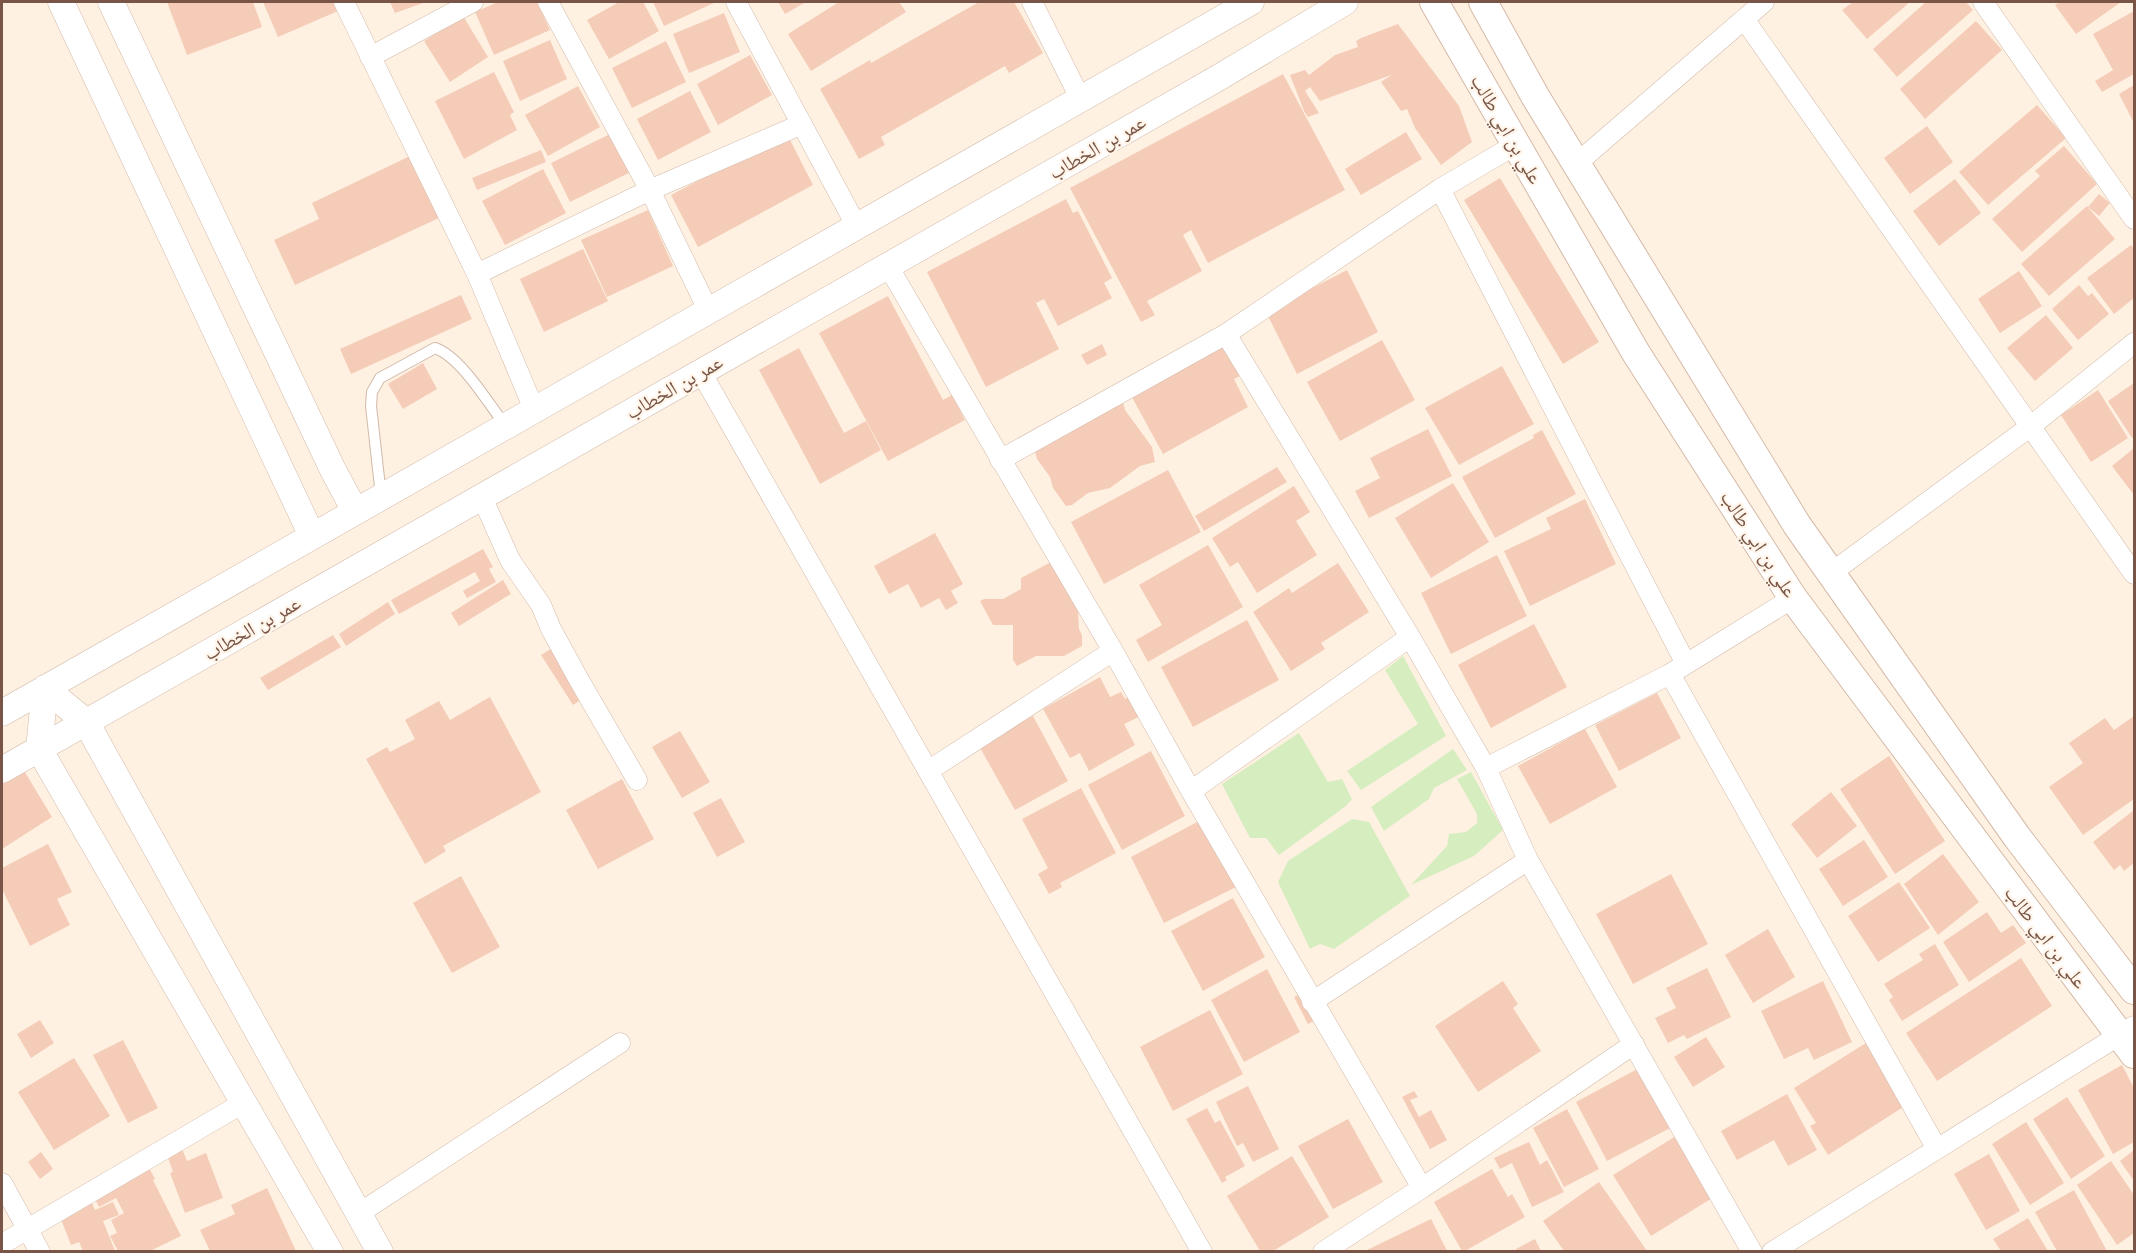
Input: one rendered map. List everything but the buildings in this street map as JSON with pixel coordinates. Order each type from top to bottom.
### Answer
[{"type":"main road","name":"علي بن ابي طالب","points":[[1483,2],[1535,96],[1797,525],[2017,837],[2134,990]]},
{"type":"main road","name":"علي بن ابي طالب","points":[[1434,7],[1636,353],[1793,598],[2130,1039]]},
{"type":"street","points":[[61,2],[312,536]]},
{"type":"street","points":[[111,2],[333,470],[355,511]]},
{"type":"street","points":[[345,2],[477,274],[534,409]]},
{"type":"street","points":[[370,57],[473,2]]},
{"type":"street","points":[[548,2],[650,190],[708,310]]},
{"type":"street","points":[[736,2],[856,225]]},
{"type":"street","points":[[1032,2],[1080,98]]},
{"type":"street","points":[[2,713],[1251,2]]},
{"type":"street","name":"عمر بن الخطاب","points":[[2,770],[1218,78],[1345,2]]},
{"type":"street","points":[[1576,164],[1764,2]]},
{"type":"street","points":[[1983,2],[2134,219]]},
{"type":"street","points":[[1744,19],[2134,574]]},
{"type":"street","points":[[477,274],[650,190],[801,124]]},
{"type":"street","points":[[1000,460],[1226,334],[1440,189],[1515,145]]},
{"type":"street","points":[[1440,189],[1678,669],[1937,1149]]},
{"type":"street","points":[[888,266],[1113,651],[1312,1002],[1422,1188]]},
{"type":"street","points":[[1226,334],[1410,637],[1486,768],[1528,860],[1752,1251]]},
{"type":"street","points":[[1831,573],[2031,426],[2134,344]]},
{"type":"street","points":[[701,372],[1202,1251]]},
{"type":"street","points":[[482,496],[510,560],[541,605],[565,655],[637,780]]},
{"type":"street","points":[[1486,768],[1678,669],[1793,598]]},
{"type":"street","points":[[1191,791],[1410,637]]},
{"type":"street","points":[[928,771],[1113,651]]},
{"type":"street","points":[[45,688],[86,722],[380,1251]]},
{"type":"street","points":[[45,688],[39,749],[330,1251]]},
{"type":"street","points":[[1312,1002],[1528,860]]},
{"type":"street","points":[[1772,1251],[1937,1149],[2130,1039]]},
{"type":"street","points":[[358,1214],[620,1043]]},
{"type":"street","points":[[1323,1251],[1422,1188],[1634,1044]]},
{"type":"street","points":[[2,1244],[243,1103]]},
{"type":"street","points":[[2,1183],[40,1251]]},
{"type":"lane","points":[[381,496],[371,406],[372,392],[380,378],[435,348],[445,352],[457,362],[505,425]]},
{"type":"green space","points":[[1403,656],[1446,736],[1361,790],[1347,771],[1418,724],[1385,670]]},
{"type":"green space","points":[[1299,733],[1328,782],[1342,779],[1352,799],[1346,806],[1279,855],[1266,838],[1250,838],[1222,784]]},
{"type":"green space","points":[[1453,749],[1467,770],[1434,788],[1429,799],[1384,831],[1371,807]]},
{"type":"green space","points":[[1471,772],[1503,830],[1474,856],[1411,885],[1447,846],[1449,834],[1466,832],[1477,823],[1477,814],[1457,779]]},
{"type":"green space","points":[[1352,819],[1369,822],[1410,896],[1334,949],[1320,944],[1310,949],[1278,882],[1288,861]]}]
